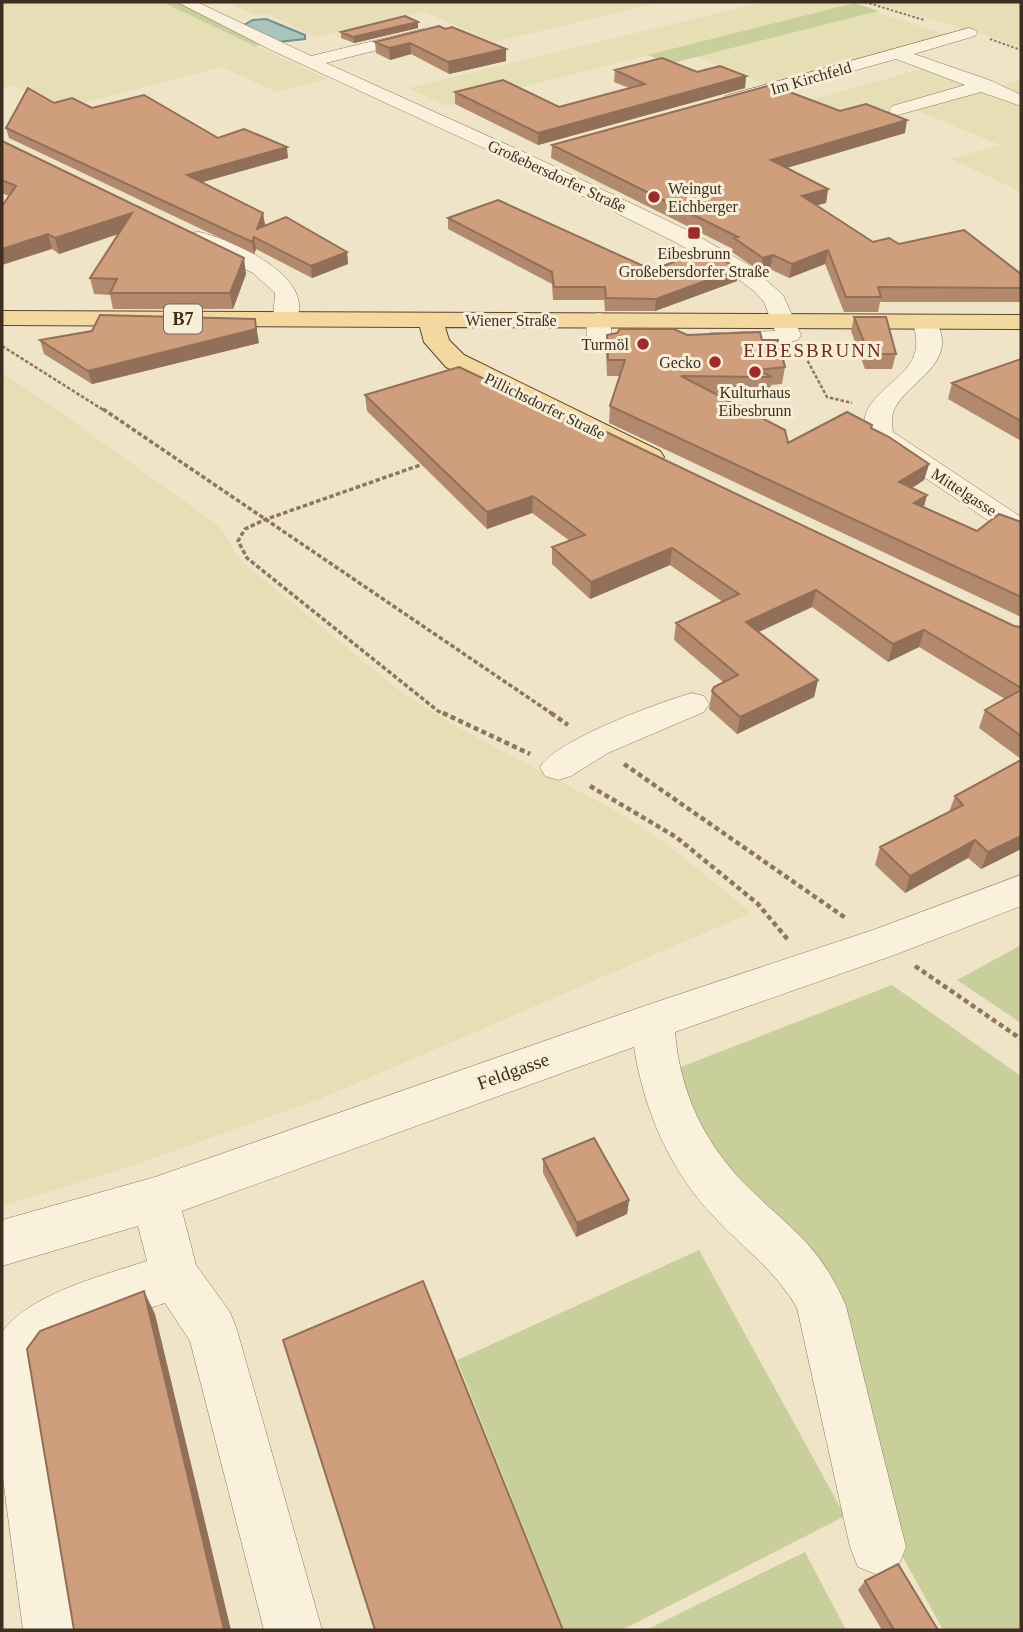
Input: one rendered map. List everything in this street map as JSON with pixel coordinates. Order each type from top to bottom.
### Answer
[{"type":"main road","name":"Wiener Straße","points":[[2,318],[430,320],[603,330],[783,330],[925,322],[1021,323]]},
{"type":"main road","name":"Pillichsdorfer Straße","points":[[430,320],[437,342],[455,361],[678,470]]},
{"type":"street","name":"Großebersdorfer Straße","points":[[185,2],[309,62],[521,158],[668,230],[741,270],[775,300],[783,330]]},
{"type":"street","points":[[309,62],[433,32]]},
{"type":"street","name":"Im Kirchfeld","points":[[711,106],[969,33]]},
{"type":"street","points":[[897,53],[1021,101]]},
{"type":"street","points":[[898,110],[1008,80]]},
{"type":"street","points":[[521,158],[547,152]]},
{"type":"street","points":[[177,228],[250,262],[277,280],[286,294],[285,320]]},
{"type":"street","points":[[879,410],[927,358],[931,347],[925,322]]},
{"type":"street","points":[[685,341],[783,330]]},
{"type":"street","name":"Mittelgasse","points":[[879,410],[876,423],[880,435],[1021,530]]},
{"type":"street","points":[[558,767],[596,744],[692,704]]},
{"type":"street","name":"Feldgasse","points":[[2,1243],[155,1199],[810,965],[883,943],[1021,890]]},
{"type":"street","points":[[653,1021],[654,1045],[662,1090],[673,1119],[688,1145],[706,1174],[729,1201],[799,1265],[812,1284],[821,1306],[878,1547]]},
{"type":"street","points":[[155,1199],[175,1276],[212,1330],[293,1630]]},
{"type":"street","points":[[52,1630],[14,1370],[20,1347],[36,1331],[68,1314],[175,1276]]},
{"type":"path","points":[[783,330],[804,355],[827,397],[879,410]]},
{"type":"path","points":[[2,346],[55,377],[831,907]]},
{"type":"path","points":[[431,462],[264,520],[245,528],[238,541],[247,558],[438,711],[558,767],[676,837],[758,904],[810,965]]},
{"type":"path","points":[[883,943],[1021,1039]]},
{"type":"shaded area","points":[[2,2],[161,2],[328,79],[276,92],[222,67],[63,108],[12,85],[2,88]]},
{"type":"shaded area","points":[[226,2],[662,2],[494,42],[424,12],[316,37],[268,14],[255,15]]},
{"type":"shaded area","points":[[764,2],[855,3],[446,106],[408,88]]},
{"type":"shaded area","points":[[871,2],[1021,2],[1021,48],[985,35]]},
{"type":"shaded area","points":[[876,12],[950,36],[771,87],[698,57]]},
{"type":"shaded area","points":[[924,68],[971,86],[610,190],[568,169]]},
{"type":"shaded area","points":[[1021,80],[1021,192],[951,159],[1000,145],[913,109]]},
{"type":"shaded area","points":[[2,373],[216,524],[226,535],[234,552],[247,566],[400,691],[457,727],[618,812],[671,847],[751,913],[322,1098],[129,1167],[2,1206]]},
{"type":"green space","points":[[162,2],[177,2],[261,45],[255,46]]},
{"type":"green space","points":[[855,3],[879,11],[669,64],[648,55]]},
{"type":"green space","points":[[1021,945],[1021,1023],[957,980]]},
{"type":"green space","points":[[892,985],[1021,1076],[1021,1630],[943,1630],[893,1539],[903,1534],[818,1257],[725,1174],[668,1072]]},
{"type":"green space","points":[[699,1250],[845,1516],[622,1630],[564,1630],[457,1360]]},
{"type":"green space","points":[[805,1552],[846,1630],[646,1630]]},
{"type":"water","points":[[266,19],[305,35],[305,39],[278,42],[244,25],[253,20]]},
{"type":"building","points":[[405,16],[418,22],[353,37],[341,32]]},
{"type":"building","points":[[439,26],[445,29],[452,27],[506,49],[448,62],[410,43],[389,48],[375,42]]},
{"type":"building","points":[[662,58],[697,72],[720,66],[746,76],[538,133],[455,92],[503,80],[559,107],[645,84],[615,70]]},
{"type":"building","points":[[771,85],[840,111],[866,104],[907,120],[771,160],[828,189],[802,196],[873,242],[889,238],[899,244],[964,230],[1021,274],[1021,288],[878,287],[881,297],[846,297],[828,250],[792,264],[773,255],[763,258],[734,238],[738,237],[552,145]]},
{"type":"building","points":[[28,88],[54,103],[72,98],[92,108],[144,95],[218,138],[244,129],[287,147],[187,175],[263,213],[257,229],[286,217],[347,252],[311,266],[254,237],[252,242],[6,128]]},
{"type":"building","points":[[2,141],[244,258],[230,293],[110,293],[117,279],[90,278],[132,213],[55,238],[48,234],[2,249],[2,206],[16,186],[2,180]]},
{"type":"building","points":[[498,200],[652,270],[707,250],[738,269],[656,299],[606,298],[605,287],[554,287],[552,272],[448,218]]},
{"type":"building","points":[[100,315],[255,319],[256,329],[88,371],[40,340],[92,331]]},
{"type":"building","points":[[854,317],[886,317],[896,354],[869,354]]},
{"type":"building","points":[[620,329],[674,329],[687,335],[760,332],[762,340],[778,340],[785,367],[758,370],[772,377],[681,376],[785,430],[788,443],[847,412],[872,425],[871,428],[929,464],[899,482],[927,495],[914,503],[977,531],[999,514],[1021,522],[1021,597],[610,406],[625,360],[608,360],[607,335],[617,333]]},
{"type":"building","points":[[1021,359],[1021,421],[952,383]]},
{"type":"building","points":[[459,367],[601,434],[602,430],[1021,627],[1021,688],[924,630],[893,644],[816,590],[746,622],[818,680],[740,717],[712,691],[714,687],[738,675],[676,623],[739,594],[672,548],[591,582],[552,547],[585,535],[533,496],[487,512],[365,395]]},
{"type":"building","points":[[1021,690],[1021,736],[985,710]]},
{"type":"building","points":[[1021,760],[1021,836],[988,852],[975,840],[910,876],[880,847],[963,805],[955,796]]},
{"type":"building","points":[[594,1138],[629,1200],[577,1223],[543,1159]]},
{"type":"building","points":[[423,1281],[563,1630],[375,1630],[283,1340]]},
{"type":"building","points":[[144,1291],[224,1630],[74,1630],[27,1349],[40,1331]]},
{"type":"building","points":[[898,1564],[938,1630],[894,1630],[865,1581]]},
{"type":"place","name":"Weingut Eichberger","points":[[654,197]]},
{"type":"place","name":"Eibesbrunn Großebersdorfer Straße","points":[[694,233]]},
{"type":"place","name":"Turmöl","points":[[643,344]]},
{"type":"place","name":"Gecko","points":[[715,362]]},
{"type":"place","name":"Kulturhaus Eibesbrunn","points":[[755,372]]},
{"type":"district","name":"EIBESBRUNN","points":[[813,350]]}]
